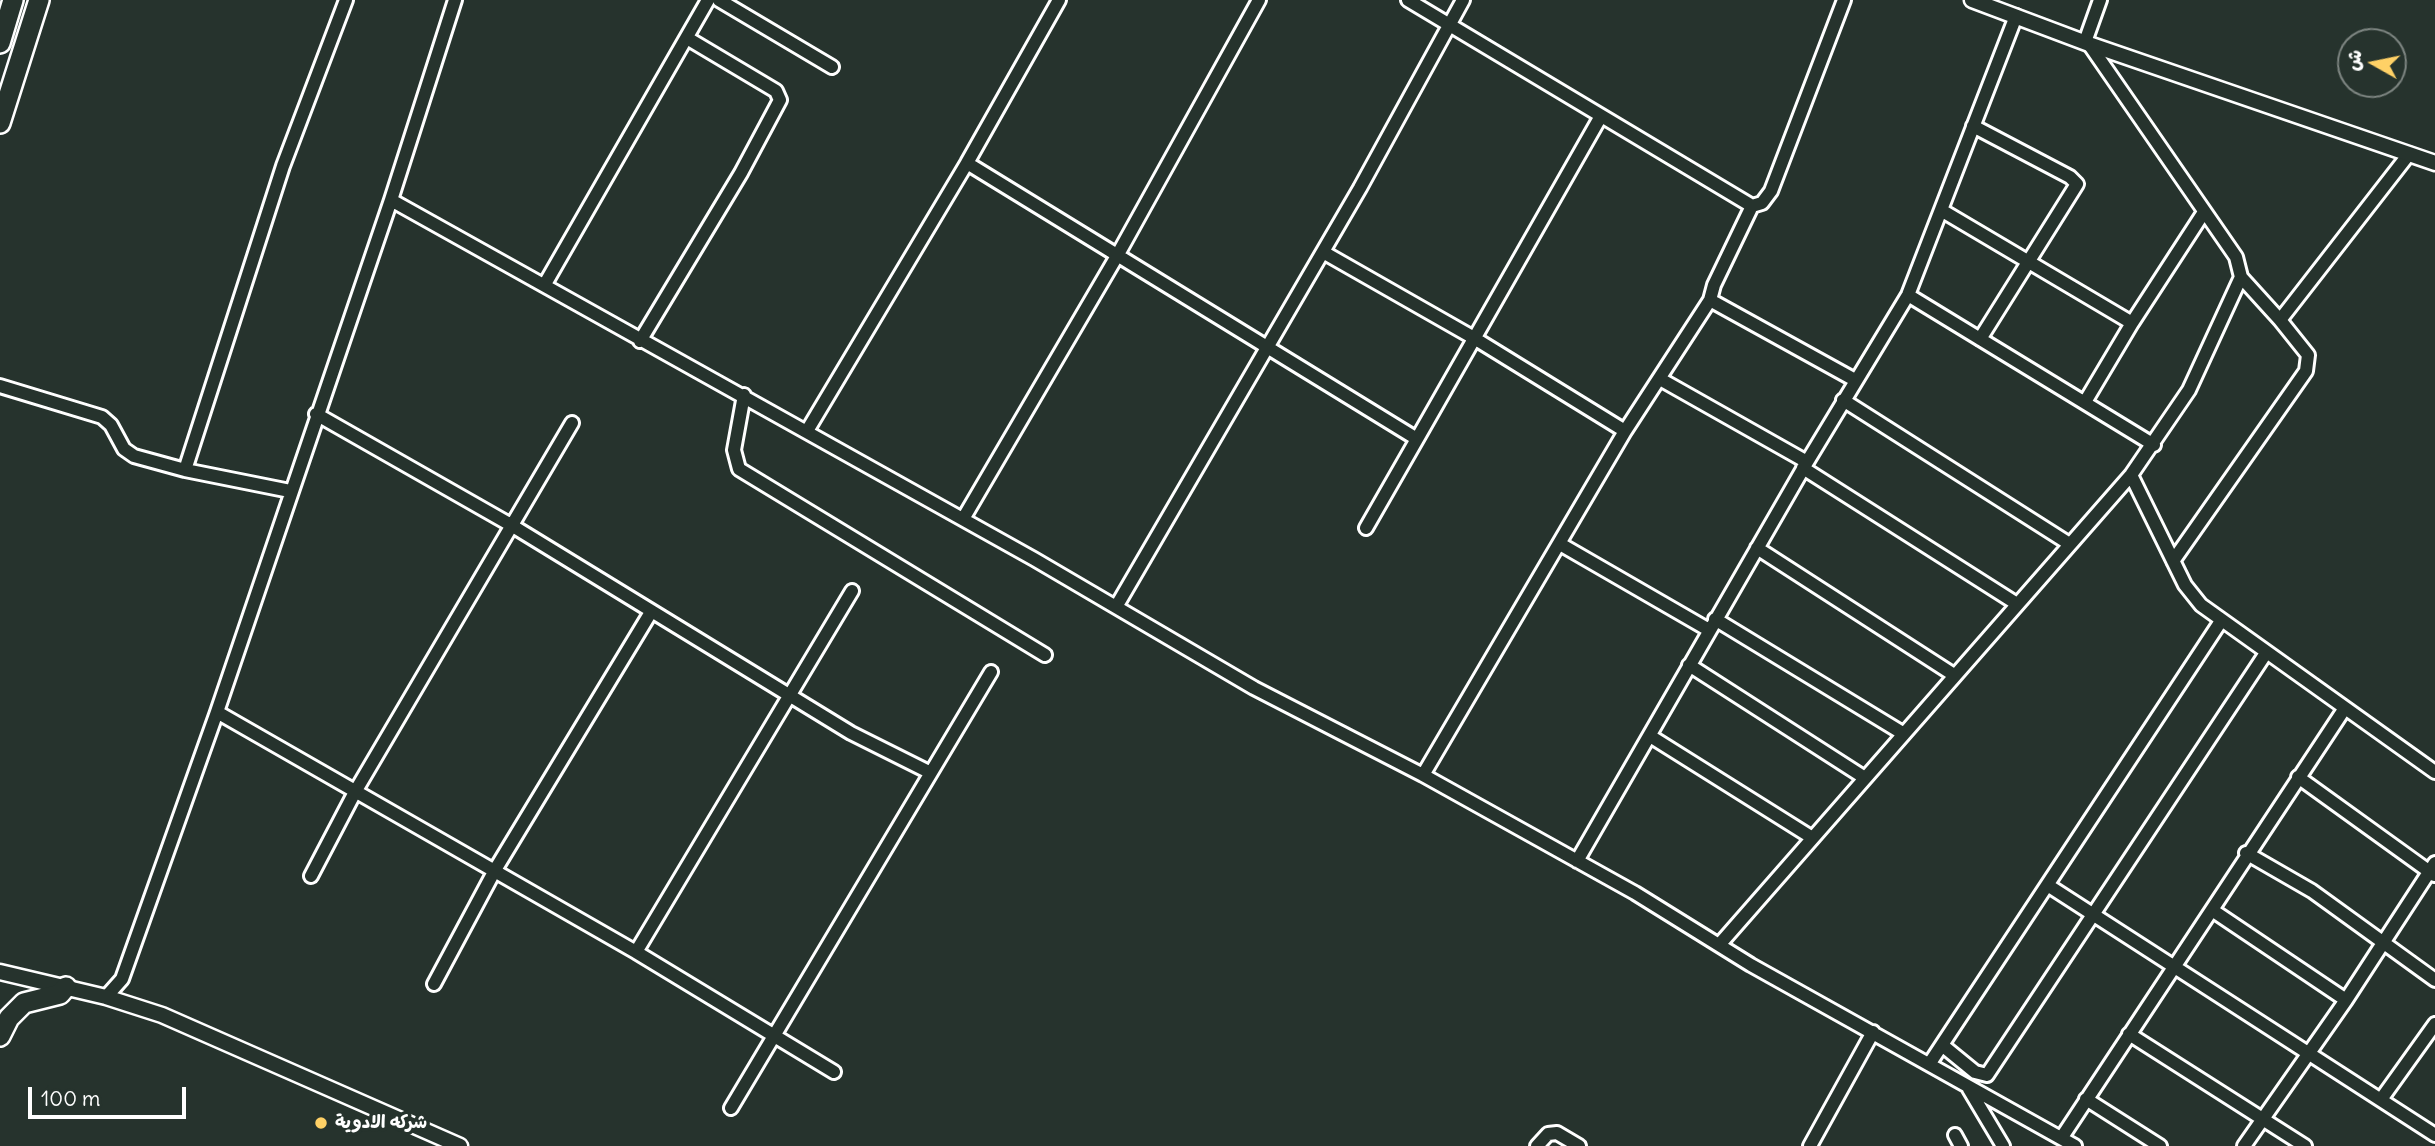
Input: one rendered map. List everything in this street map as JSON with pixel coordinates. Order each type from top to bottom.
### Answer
[{"type":"main road","points":[[0,43],[13,0]]},
{"type":"main road","points":[[0,123],[39,0]]},
{"type":"main road","points":[[0,1036],[9,1018],[24,1003],[57,995],[66,988]]},
{"type":"street","points":[[185,470],[284,166],[346,0]]},
{"type":"street","points":[[106,998],[122,979],[217,712],[316,414],[391,200],[455,0]]},
{"type":"street","points":[[545,284],[708,0]]},
{"type":"street","points":[[719,0],[832,67]]},
{"type":"street","points":[[807,431],[967,163],[1059,0]]},
{"type":"street","points":[[963,519],[1116,256],[1259,0]]},
{"type":"street","points":[[1408,0],[1752,206],[1762,203],[1771,191],[1844,0]]},
{"type":"street","points":[[1116,607],[1323,252],[1463,0]]},
{"type":"street","points":[[1972,0],[2087,43],[2435,163]]},
{"type":"street","points":[[2087,43],[2100,0]]},
{"type":"street","points":[[1577,861],[1843,400],[1908,295],[2016,16]]},
{"type":"street","points":[[640,341],[741,173],[780,100],[776,91],[687,38]]},
{"type":"street","points":[[2087,43],[2236,257],[2241,277],[2308,355],[2306,372],[2173,561]]},
{"type":"street","points":[[1366,528],[1601,116]]},
{"type":"street","points":[[1973,126],[2070,177],[2077,184],[1980,339]]},
{"type":"street","points":[[2280,320],[2409,154]]},
{"type":"street","points":[[967,163],[1417,439]]},
{"type":"street","points":[[391,200],[545,284],[640,341],[744,395],[1254,688],[1423,775],[1577,861],[1751,965],[1930,1063],[1969,1089],[2076,1146]]},
{"type":"street","points":[[1423,775],[1625,431],[1710,300],[1714,285],[1752,206]]},
{"type":"street","points":[[1941,210],[2132,323]]},
{"type":"street","points":[[2085,402],[2132,323],[2204,212]]},
{"type":"street","points":[[1323,252],[1474,338],[1625,431]]},
{"type":"street","points":[[1719,944],[2017,604],[2068,542],[2131,475],[2189,390],[2241,277]]},
{"type":"street","points":[[1908,295],[2154,445]]},
{"type":"street","points":[[1710,300],[1855,380]]},
{"type":"street","points":[[1660,379],[1805,465],[2017,604]]},
{"type":"street","points":[[0,386],[102,417],[111,425],[124,449],[134,456],[185,470],[290,491]]},
{"type":"street","points":[[744,395],[734,450],[739,469],[1045,655]]},
{"type":"street","points":[[1843,400],[2068,542]]},
{"type":"street","points":[[316,414],[511,525],[851,733],[929,772]]},
{"type":"street","points":[[311,876],[355,792],[572,423]]},
{"type":"street","points":[[2131,475],[2192,596],[2221,621],[2435,772]]},
{"type":"street","points":[[1560,544],[1712,625],[1904,734]]},
{"type":"street","points":[[1757,548],[1954,675]]},
{"type":"street","points":[[636,952],[852,591]]},
{"type":"street","points":[[434,984],[495,870],[651,612]]},
{"type":"street","points":[[1930,1063],[2221,621]]},
{"type":"street","points":[[1942,1045],[1975,1073],[1987,1074],[2266,653]]},
{"type":"street","points":[[1689,665],[1865,778]]},
{"type":"street","points":[[731,1108],[991,671]]},
{"type":"street","points":[[2062,1137],[2246,853],[2345,708]]},
{"type":"street","points":[[217,712],[636,952],[834,1072]]},
{"type":"street","points":[[1650,736],[1811,837]]},
{"type":"street","points":[[2244,1146],[2433,870],[2298,777]]},
{"type":"street","points":[[2246,853],[2312,891],[2435,980]]},
{"type":"street","points":[[2049,886],[2382,1098],[2435,1135]]},
{"type":"street","points":[[2211,910],[2346,1000]]},
{"type":"street","points":[[0,972],[128,1004],[183,1024],[460,1146]]},
{"type":"street","points":[[122,979],[128,1004]]},
{"type":"street","points":[[2382,1098],[2435,1024]]},
{"type":"street","points":[[1810,1146],[1873,1032]]},
{"type":"street","points":[[2129,1034],[2208,1081],[2262,1120],[2305,1146]]},
{"type":"street","points":[[1969,1089],[2003,1146]]},
{"type":"street","points":[[2086,1100],[2160,1146]]},
{"type":"street","points":[[1537,1146],[1548,1134],[1557,1133],[1579,1146]]},
{"type":"place","name":"شركه الادوية","points":[[321,1123]]}]
